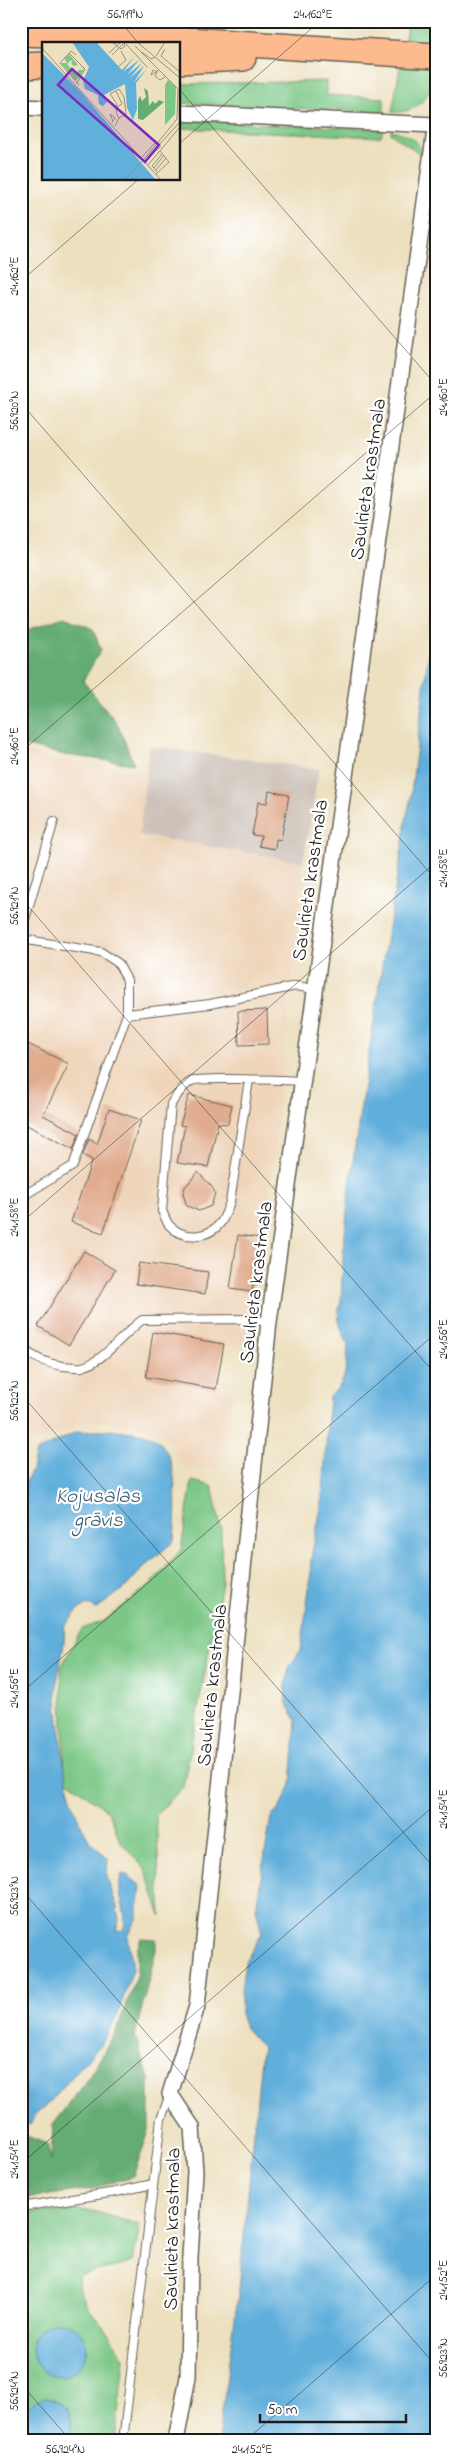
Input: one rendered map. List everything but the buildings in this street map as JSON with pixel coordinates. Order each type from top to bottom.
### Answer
[{"type":"highway","points":[[21,33],[154,38],[436,56]]},
{"type":"highway","points":[[180,61],[380,53]]},
{"type":"highway","points":[[21,66],[42,65]]},
{"type":"street","points":[[21,107],[42,108]]},
{"type":"street","points":[[180,113],[436,124]]},
{"type":"street","name":"Saulrieta krastmala","points":[[176,2441],[188,2377],[190,2258],[195,2172],[192,2126],[170,2094],[197,2006],[269,1322],[301,1081],[436,124]]},
{"type":"lane","points":[[21,932],[54,821]]},
{"type":"lane","points":[[21,939],[101,952],[118,963],[126,980],[127,1014],[73,1166],[21,1197]]},
{"type":"lane","points":[[127,1014],[210,1004],[296,986],[314,989]]},
{"type":"lane","points":[[249,1080],[230,1202],[222,1221],[211,1231],[195,1236],[180,1233],[169,1224],[162,1211],[171,1104],[180,1091],[193,1080],[249,1080],[301,1081]]},
{"type":"lane","points":[[21,1347],[30,1355],[55,1365],[82,1367],[104,1355],[130,1328],[142,1320],[249,1319],[269,1322]]},
{"type":"lane","points":[[123,2441],[161,2119],[170,2094]]},
{"type":"lane","points":[[21,2206],[153,2184]]},
{"type":"shaded area","points":[[149,746],[319,769],[303,862],[139,835]]},
{"type":"shaded area","points":[[29,752],[54,760],[145,772],[139,835],[303,862],[272,1175],[245,1346],[223,1344],[216,1389],[233,1392],[218,1468],[183,1468],[168,1440],[139,1425],[90,1420],[31,1444],[21,1462],[21,767]]},
{"type":"green space","points":[[408,21],[436,21],[435,66],[427,94],[420,104],[408,110],[392,112]]},
{"type":"green space","points":[[326,81],[326,95],[384,98],[384,112],[180,103],[180,84]]},
{"type":"green space","points":[[180,120],[382,129],[382,135],[378,137],[180,128]]},
{"type":"green space","points":[[391,130],[402,133],[415,141],[419,145],[422,155],[391,134]]},
{"type":"green space","points":[[64,617],[93,629],[101,650],[83,681],[117,723],[134,764],[65,755],[27,746],[21,751],[21,632]]},
{"type":"green space","points":[[192,1481],[212,1486],[221,1528],[222,1583],[183,1787],[156,1815],[161,1916],[145,1869],[120,1841],[109,1812],[65,1779],[61,1667],[82,1629],[104,1621],[153,1582],[181,1550]]},
{"type":"green space","points":[[141,1938],[156,1939],[156,1950],[135,2036],[149,2079],[149,2131],[133,2176],[92,2189],[21,2199],[21,2137],[24,2135],[47,2144],[51,2160],[53,2124],[91,2074],[116,2031],[137,1976],[137,1950]]},
{"type":"green space","points":[[93,2211],[140,2225],[133,2262],[78,2276],[80,2291],[89,2309],[112,2336],[124,2359],[115,2441],[67,2441],[71,2433],[68,2409],[54,2399],[23,2411],[21,2416],[21,2213]],"holes":[[[57,2321],[87,2348],[81,2366],[32,2342],[41,2328]]]},
{"type":"water","points":[[436,590],[436,2441],[218,2441],[239,2289],[262,2047],[245,2028],[241,2017],[241,1990],[245,1962],[262,1933],[256,1909],[271,1817],[279,1810],[291,1785],[296,1720],[287,1704],[285,1691],[289,1668],[301,1649],[311,1574],[310,1568],[323,1492],[329,1397],[341,1384],[346,1370],[348,1345],[340,1323],[339,1307],[341,1302],[349,1191],[382,970],[410,802]]},
{"type":"water","name":"Kojusalas grāvis","points":[[116,1430],[141,1433],[154,1438],[163,1446],[169,1457],[173,1470],[176,1500],[174,1541],[144,1567],[125,1588],[96,1609],[91,1606],[82,1608],[64,1627],[57,1696],[63,1759],[68,1786],[76,1814],[89,1840],[108,1858],[107,1878],[117,1907],[119,1920],[116,1932],[123,1930],[125,1923],[120,1888],[122,1874],[127,1875],[141,1886],[137,1919],[128,1936],[133,1969],[117,2016],[102,2043],[47,2105],[34,2116],[31,2124],[23,2126],[21,1492],[32,1470],[36,1452],[76,1432]]},
{"type":"water","points":[[54,2322],[64,2322],[74,2326],[82,2334],[86,2349],[82,2364],[74,2372],[64,2376],[54,2376],[44,2372],[36,2364],[32,2354],[32,2344],[36,2334],[44,2326]]},
{"type":"water","points":[[45,2397],[60,2403],[69,2413],[72,2426],[67,2441],[26,2441],[22,2434],[20,2420],[23,2414],[32,2403]]}]
